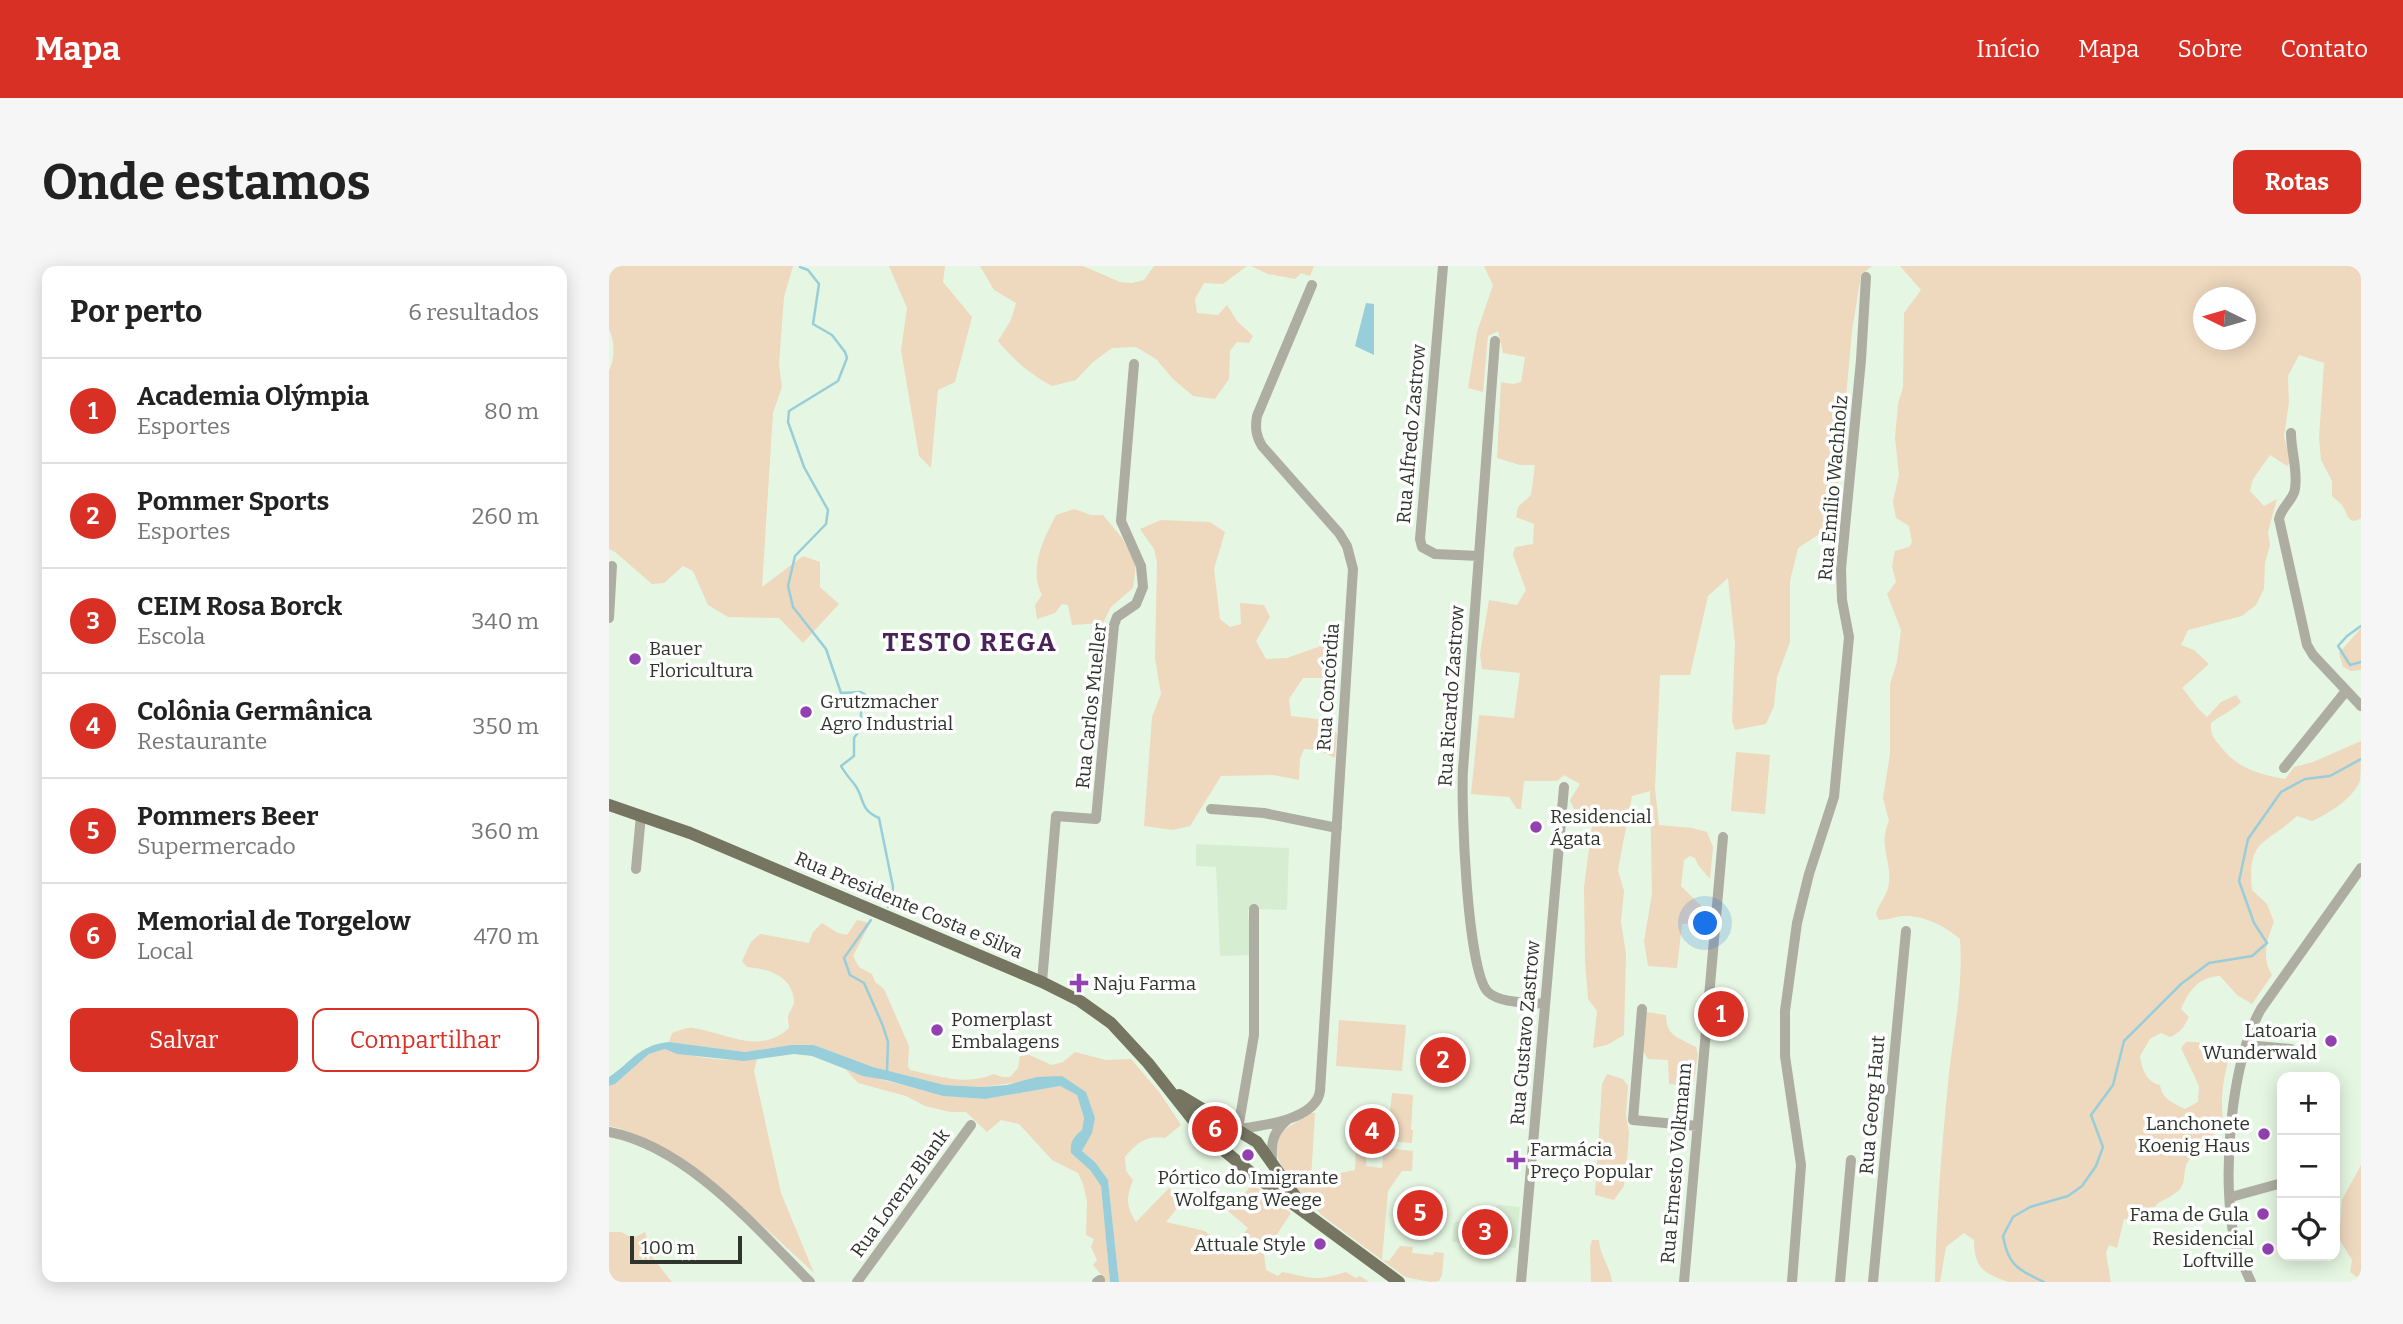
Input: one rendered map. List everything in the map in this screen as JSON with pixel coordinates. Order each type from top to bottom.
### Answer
[{"type":"main road","name":"Rua Presidente Costa e Silva","points":[[609,805],[690,833],[1042,982],[1080,1001],[1111,1023],[1220,1148],[1401,1282]]},
{"type":"main road","name":"Rua Presidente Costa e Silva","points":[[1165,1085],[1257,1142],[1309,1216]]},
{"type":"main road","points":[[1220,1148],[1238,1129]]},
{"type":"main road","points":[[1259,1179],[1268,1173],[1272,1162]]},
{"type":"street","name":"Rua Alfredo Zastrow","points":[[1443,266],[1420,539],[1422,547],[1435,554],[1479,556]]},
{"type":"street","name":"Rua Emílio Wachholz","points":[[1792,1282],[1801,1165],[1785,1056],[1784,1020],[1797,923],[1834,797],[1849,637],[1842,600],[1841,569],[1863,348],[1866,276]]},
{"type":"street","name":"Rua Concórdia","points":[[1272,1162],[1274,1133],[1289,1119],[1313,1106],[1320,1097],[1353,583],[1352,558],[1339,533],[1262,446],[1256,435],[1258,416],[1312,285]]},
{"type":"street","name":"Rua Ricardo Zastrow","points":[[1495,341],[1462,795],[1474,950],[1481,981],[1485,990],[1493,996],[1545,1004]]},
{"type":"street","name":"Rua Carlos Mueller","points":[[1042,982],[1056,816],[1096,819],[1114,625],[1117,617],[1136,604],[1143,587],[1141,566],[1123,531],[1121,521],[1134,364]]},
{"type":"street","points":[[2291,433],[2296,472],[2295,490],[2281,512],[2281,530],[2309,649],[2361,706]]},
{"type":"street","points":[[609,618],[613,566]]},
{"type":"street","points":[[2284,768],[2346,691]]},
{"type":"street","name":"Rua Gustavo Zastrow","points":[[1521,1282],[1564,787]]},
{"type":"street","points":[[1210,810],[1264,813],[1337,828]]},
{"type":"street","points":[[636,869],[641,815]]},
{"type":"street","name":"Rua Ernesto Volkmann","points":[[1683,1282],[1723,837]]},
{"type":"street","points":[[2252,1282],[2235,1240],[2231,1197],[2232,1117],[2245,1045],[2267,1001],[2361,868]]},
{"type":"street","points":[[1238,1129],[1254,1035],[1254,909]]},
{"type":"street","name":"Rua Georg Haut","points":[[1873,1282],[1906,931]]},
{"type":"street","points":[[1643,1009],[1633,1120],[1697,1126]]},
{"type":"street","points":[[2245,1045],[2291,1049]]},
{"type":"street","name":"Rua Concórdia","points":[[1238,1129],[1289,1119]]},
{"type":"street","name":"Rua Lorenz Blank","points":[[857,1282],[971,1125]]},
{"type":"street","points":[[609,1132],[633,1138],[683,1165],[742,1214],[810,1282]]},
{"type":"street","points":[[1840,1282],[1851,1160]]},
{"type":"street","points":[[2231,1197],[2277,1185]]},
{"type":"shaded area","points":[[609,266],[793,266],[784,297],[779,365],[782,387],[773,413],[762,587],[803,556],[820,562],[820,587],[839,604],[803,643],[779,618],[728,617],[708,605],[693,571],[683,566],[664,583],[652,584],[609,549],[609,370],[613,350],[609,330]]},
{"type":"shaded area","points":[[889,266],[945,266],[943,282],[972,317],[955,382],[938,390],[931,468],[919,456],[901,350],[907,308]]},
{"type":"shaded area","points":[[980,266],[1083,266],[1120,282],[1132,283],[1144,280],[1154,266],[1247,266],[1223,284],[1204,283],[1195,299],[1197,313],[1218,315],[1227,305],[1237,321],[1253,336],[1249,343],[1237,342],[1230,351],[1229,379],[1215,399],[1193,396],[1173,379],[1156,359],[1136,347],[1112,348],[1093,362],[1076,380],[1052,386],[1023,366],[998,341],[1011,320],[1016,303],[994,290]]},
{"type":"shaded area","points":[[1251,266],[1314,266],[1310,276],[1301,273],[1295,279],[1268,274]]},
{"type":"shaded area","points":[[1484,266],[1872,266],[1861,275],[1852,331],[1834,530],[1821,533],[1798,548],[1790,581],[1790,642],[1777,677],[1774,706],[1766,724],[1735,730],[1732,721],[1735,643],[1728,578],[1708,596],[1690,675],[1660,675],[1655,788],[1659,825],[1707,832],[1713,847],[1710,879],[1695,858],[1690,856],[1684,860],[1681,886],[1702,907],[1702,922],[1682,924],[1677,968],[1648,966],[1644,941],[1652,894],[1650,791],[1632,796],[1618,870],[1624,891],[1621,922],[1626,954],[1624,1035],[1607,1045],[1593,1048],[1597,1011],[1588,999],[1584,887],[1594,811],[1574,809],[1570,800],[1580,784],[1564,775],[1557,781],[1524,781],[1521,809],[1517,809],[1509,797],[1471,794],[1479,715],[1514,718],[1520,673],[1482,669],[1480,654],[1489,600],[1517,605],[1526,590],[1513,555],[1515,547],[1533,544],[1534,524],[1516,517],[1518,507],[1531,495],[1535,465],[1520,465],[1497,458],[1501,382],[1521,382],[1525,357],[1503,353],[1498,331],[1488,336],[1483,392],[1468,388],[1477,332],[1493,285]]},
{"type":"shaded area","points":[[1900,266],[2361,266],[2361,518],[2350,520],[2341,504],[2332,496],[2332,481],[2321,460],[2319,438],[2324,363],[2299,355],[2288,376],[2289,402],[2284,437],[2291,461],[2287,466],[2270,455],[2253,479],[2250,491],[2264,506],[2277,499],[2268,532],[2270,545],[2265,563],[2264,589],[2256,605],[2242,616],[2188,630],[2181,645],[2194,650],[2209,664],[2182,688],[2203,714],[2207,717],[2221,702],[2236,695],[2241,702],[2211,723],[2214,739],[2235,761],[2258,772],[2285,779],[2294,767],[2313,762],[2361,741],[2360,781],[2352,794],[2333,810],[2312,821],[2297,816],[2267,839],[2256,852],[2252,861],[2252,890],[2267,904],[2274,922],[2266,955],[2272,975],[2252,1004],[2237,995],[2220,976],[2206,979],[2191,990],[2184,1002],[2181,1009],[2189,1017],[2181,1029],[2170,1037],[2161,1033],[2150,1039],[2140,1056],[2148,1078],[2160,1085],[2169,1100],[2185,1109],[2198,1102],[2199,1086],[2181,1048],[2186,1042],[2215,1044],[2230,1054],[2223,1086],[2219,1129],[2189,1160],[2181,1187],[2157,1204],[2148,1223],[2124,1219],[2117,1248],[2109,1245],[2106,1253],[2111,1282],[2009,1282],[1987,1273],[1982,1268],[1974,1250],[1974,1240],[1964,1233],[1946,1247],[1940,1282],[1935,1282],[1943,1141],[1960,978],[1960,939],[1926,919],[1902,916],[1879,920],[1876,914],[1887,891],[1889,879],[1885,839],[1889,821],[1883,798],[1890,754],[1890,684],[1897,662],[1901,630],[1887,594],[1896,582],[1892,566],[1895,551],[1909,547],[1912,542],[1909,526],[1896,518],[1893,501],[1899,475],[1895,438],[1898,404],[1903,387],[1904,313],[1921,290]]},
{"type":"shaded area","points":[[1074,509],[1091,515],[1103,515],[1122,538],[1136,565],[1133,588],[1111,607],[1103,623],[1072,625],[1068,605],[1062,604],[1055,613],[1037,619],[1035,605],[1042,595],[1037,575],[1039,554],[1056,515]]},
{"type":"shaded area","points":[[1161,520],[1210,522],[1225,532],[1214,569],[1220,619],[1230,627],[1241,624],[1240,603],[1264,605],[1270,617],[1256,641],[1266,659],[1287,658],[1332,642],[1340,651],[1336,678],[1303,678],[1289,699],[1291,716],[1325,720],[1337,734],[1335,758],[1319,750],[1304,749],[1300,759],[1299,780],[1273,775],[1221,776],[1190,826],[1173,830],[1144,826],[1152,717],[1161,694],[1155,658],[1157,562],[1154,549],[1140,529]]},
{"type":"shaded area","points":[[2361,628],[2361,670],[2351,671],[2343,667],[2339,653]]},
{"type":"shaded area","points":[[1736,752],[1770,755],[1765,814],[1731,811]]},
{"type":"shaded area","points":[[1196,844],[1289,848],[1287,910],[1248,909],[1251,955],[1220,956],[1216,867],[1196,866]]},
{"type":"shaded area","points":[[857,920],[870,923],[853,956],[859,967],[872,974],[875,982],[884,989],[909,1046],[910,1070],[963,1080],[994,1074],[1010,1077],[1018,1068],[1020,1056],[1027,1054],[1052,1065],[1063,1062],[1075,1052],[1106,1060],[1131,1059],[1160,1093],[1181,1125],[1165,1138],[1142,1141],[1125,1157],[1126,1171],[1133,1180],[1128,1197],[1129,1207],[1136,1222],[1169,1188],[1183,1201],[1166,1222],[1205,1231],[1229,1251],[1248,1228],[1228,1211],[1253,1184],[1291,1213],[1264,1254],[1266,1270],[1278,1276],[1282,1272],[1314,1278],[1346,1272],[1369,1282],[1119,1282],[1108,1181],[1095,1162],[1082,1151],[1095,1117],[1062,1076],[983,1087],[945,1085],[873,1067],[814,1045],[791,1045],[745,1052],[669,1042],[672,1033],[691,1028],[742,1040],[766,1040],[778,1036],[789,1028],[788,1017],[794,1001],[792,992],[789,985],[778,975],[747,967],[742,961],[751,942],[760,934],[809,943],[813,932],[822,923],[847,935]]},
{"type":"shaded area","points":[[1646,1012],[1666,1015],[1671,1032],[1696,1047],[1698,1054],[1694,1081],[1686,1086],[1669,1084],[1668,1060],[1648,1059],[1643,1051]]},
{"type":"shaded area","points":[[1339,1020],[1406,1025],[1402,1071],[1336,1066]]},
{"type":"shaded area","points":[[665,1049],[711,1058],[757,1059],[754,1071],[781,1193],[814,1273],[760,1223],[684,1163],[643,1138],[609,1126],[609,1086],[615,1084],[649,1054]]},
{"type":"shaded area","points":[[846,1070],[944,1096],[985,1099],[1060,1086],[1077,1095],[1084,1118],[1082,1131],[1074,1137],[1071,1153],[1090,1170],[1101,1186],[1110,1282],[1104,1282],[1104,1278],[1093,1265],[1097,1260],[1091,1247],[1094,1239],[1086,1235],[1087,1201],[1078,1173],[1052,1160],[1019,1124],[1001,1120],[987,1132],[966,1112],[950,1112],[925,1106],[906,1096],[858,1083]]},
{"type":"shaded area","points":[[1607,1074],[1623,1079],[1628,1086],[1626,1115],[1629,1132],[1624,1186],[1614,1200],[1595,1195],[1602,1084]]},
{"type":"shaded area","points":[[1392,1093],[1413,1095],[1412,1143],[1387,1141]]},
{"type":"shaded area","points":[[1315,1113],[1311,1179],[1355,1170],[1356,1146],[1367,1147],[1366,1166],[1382,1168],[1384,1148],[1413,1151],[1412,1171],[1402,1171],[1388,1191],[1382,1260],[1324,1217],[1298,1190],[1278,1159],[1278,1141],[1282,1131]]},
{"type":"shaded area","points":[[2361,1165],[2361,1280],[2350,1272],[2352,1260],[2340,1241],[2342,1200]]},
{"type":"shaded area","points":[[1499,1205],[1520,1207],[1516,1248],[1452,1242],[1454,1223]]},
{"type":"shaded area","points":[[609,1232],[621,1232],[633,1238],[645,1232],[652,1257],[672,1282],[609,1282]]},
{"type":"shaded area","points":[[1592,1240],[1599,1240],[1612,1282],[1591,1282]]},
{"type":"shaded area","points":[[1400,1246],[1413,1247],[1412,1253],[1444,1253],[1439,1281],[1405,1277],[1382,1260],[1389,1261]]},
{"type":"water","points":[[1366,303],[1374,304],[1374,355],[1355,346]]},
{"type":"water","points":[[669,1042],[745,1052],[791,1045],[814,1045],[873,1067],[945,1085],[983,1087],[1007,1085],[1037,1077],[1062,1076],[1086,1092],[1095,1118],[1092,1133],[1082,1151],[1095,1162],[1108,1180],[1119,1282],[1110,1282],[1101,1186],[1090,1170],[1071,1153],[1074,1137],[1082,1130],[1084,1118],[1077,1095],[1060,1086],[985,1099],[943,1096],[863,1076],[812,1056],[794,1054],[744,1061],[677,1054],[665,1049],[649,1054],[615,1084],[609,1086],[609,1077],[642,1050]]},
{"type":"waterway","points":[[800,267],[808,270],[819,284],[813,324],[832,335],[847,358],[838,381],[789,411],[788,422],[804,467],[828,510],[826,524],[795,556],[788,586],[793,607],[826,649],[841,693],[861,692],[866,695],[861,713],[861,728],[854,738],[854,756],[841,766],[858,790],[865,807],[879,818],[893,887],[888,907]]},
{"type":"waterway","points":[[2361,626],[2338,646],[2350,665],[2361,662]]},
{"type":"waterway","points":[[2044,1282],[2020,1269],[2008,1254],[2003,1236],[2013,1217],[2030,1207],[2068,1196],[2082,1186],[2096,1166],[2103,1147],[2091,1115],[2113,1085],[2124,1041],[2181,984],[2209,963],[2252,956],[2267,943],[2254,923],[2239,881],[2248,839],[2281,792],[2305,779],[2330,776],[2361,759]]},
{"type":"waterway","points":[[871,920],[844,958],[850,975],[864,983],[883,1026],[888,1042],[887,1072]]},
{"type":"place","name":"Bauer Floricultura","points":[[635,659]]},
{"type":"place","name":"Grutzmacher Agro Industrial","points":[[806,712]]},
{"type":"place","name":"Residencial Ágata","points":[[1536,827]]},
{"type":"place","name":"Naju Farma","points":[[1079,983]]},
{"type":"place","name":"Academia Olýmpia","points":[[1721,1014]]},
{"type":"place","name":"Pomerplast Embalagens","points":[[937,1030]]},
{"type":"place","name":"Latoaria Wunderwald","points":[[2331,1041]]},
{"type":"place","name":"Pommer Sports","points":[[1443,1060]]},
{"type":"place","name":"Memorial de Torgelow","points":[[1215,1129]]},
{"type":"place","name":"Colônia Germânica","points":[[1372,1131]]},
{"type":"place","name":"Lanchonete Koenig Haus","points":[[2264,1134]]},
{"type":"place","name":"Pórtico do Imigrante Wolfgang Weege","points":[[1248,1155]]},
{"type":"place","name":"Farmácia Preço Popular","points":[[1516,1160]]},
{"type":"place","name":"Pommers Beer","points":[[1420,1213]]},
{"type":"place","name":"Fama de Gula","points":[[2263,1214]]},
{"type":"place","name":"CEIM Rosa Borck","points":[[1485,1232]]},
{"type":"place","name":"Attuale Style","points":[[1320,1244]]},
{"type":"place","name":"Residencial Loftville","points":[[2268,1249]]},
{"type":"district","name":"TESTO REGA","points":[[970,642]]}]
